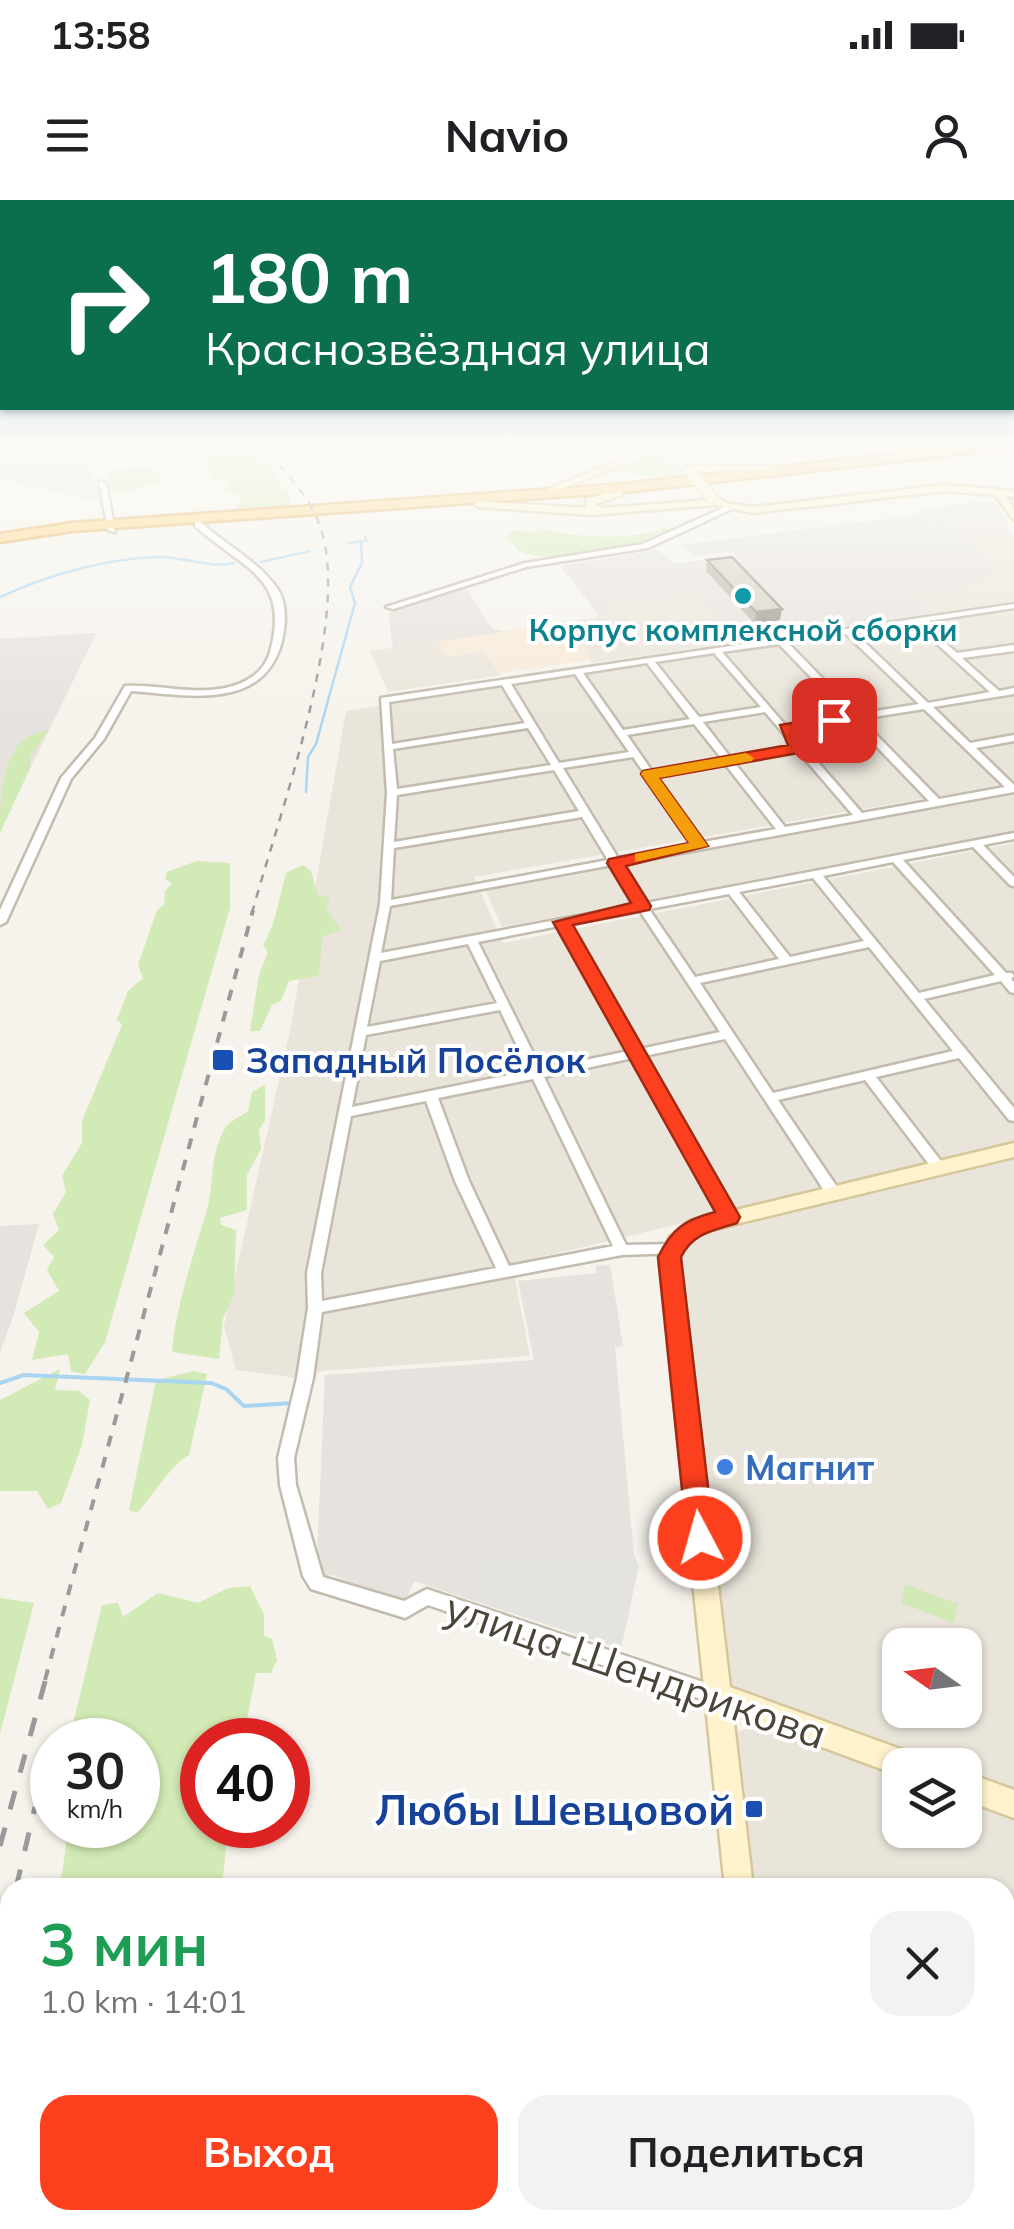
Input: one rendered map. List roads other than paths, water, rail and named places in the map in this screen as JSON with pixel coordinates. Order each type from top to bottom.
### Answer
[{"type":"highway","points":[[0,540],[40,536]]},
{"type":"street","points":[[0,922],[60,789],[98,740],[128,688],[219,694],[250,683],[273,660],[280,624],[274,590],[211,536]]},
{"type":"street","points":[[390,607],[525,565],[645,546],[668,536]]},
{"type":"street","points":[[1014,606],[384,700],[392,793],[386,904],[314,1273],[314,1308],[676,1243],[697,1226],[729,1217],[1014,1150]]},
{"type":"street","points":[[915,620],[996,694]]},
{"type":"street","points":[[846,630],[1013,789]]},
{"type":"street","points":[[780,640],[938,803]]},
{"type":"street","points":[[955,656],[1014,648]]},
{"type":"street","points":[[716,650],[860,817]]},
{"type":"street","points":[[650,661],[782,830]]},
{"type":"street","points":[[577,671],[700,846]]},
{"type":"street","points":[[505,682],[642,906],[834,1194]]},
{"type":"street","points":[[785,729],[1014,690]]},
{"type":"street","points":[[620,733],[768,709]]},
{"type":"street","points":[[389,747],[528,725]]},
{"type":"street","points":[[970,746],[1014,738]]},
{"type":"street","points":[[649,774],[798,748]]},
{"type":"street","points":[[392,793],[635,754]]},
{"type":"street","points":[[386,904],[1013,789]]},
{"type":"street","points":[[388,846],[585,813]]},
{"type":"street","points":[[375,958],[1014,836]]},
{"type":"street","points":[[974,844],[1014,883]]},
{"type":"street","points":[[895,858],[1009,976],[1014,989]]},
{"type":"street","points":[[815,873],[1014,1117]]},
{"type":"street","points":[[731,889],[786,960]]},
{"type":"street","points":[[562,922],[729,1217]]},
{"type":"street","points":[[472,940],[622,1250]]},
{"type":"street","points":[[694,981],[871,942]]},
{"type":"street","points":[[916,998],[1009,976]]},
{"type":"street","points":[[360,1032],[504,1006]]},
{"type":"street","points":[[344,1113],[727,1035]]},
{"type":"street","points":[[769,1098],[960,1054]]},
{"type":"street","points":[[868,1075],[939,1168]]},
{"type":"street","points":[[431,1097],[462,1181],[505,1272]]},
{"type":"street","points":[[676,1243],[671,1277],[737,1878]]},
{"type":"street","name":"улица Шендрикова","points":[[314,1308],[286,1458],[297,1519],[317,1582],[405,1610],[428,1597],[882,1756]]},
{"type":"street","points":[[982,1792],[1014,1804]]},
{"type":"waterway","points":[[348,543],[367,541],[365,537]]},
{"type":"waterway","points":[[306,792],[308,757],[316,744],[355,603],[350,587],[362,563],[361,542]]},
{"type":"waterway","points":[[261,562],[310,551]]},
{"type":"waterway","points":[[0,597],[57,575],[117,561],[157,557],[234,563]]},
{"type":"waterway","points":[[0,1383],[24,1375],[211,1383],[226,1389],[244,1406],[293,1403]]},
{"type":"railway","points":[[252,913],[308,720],[319,666],[327,614],[328,568],[322,536]]},
{"type":"railway","points":[[45,1680],[253,910]]},
{"type":"railway","points":[[0,1846],[46,1678]]},
{"type":"railway","points":[[18,1878],[30,1828]]},
{"type":"place","name":"Корпус комплексной сборки","points":[[743,596]]},
{"type":"place","name":"Западный Посёлок","points":[[223,1060]]},
{"type":"place","name":"Магнит","points":[[725,1467]]},
{"type":"place","name":"Любы Шевцовой","points":[[754,1809]]}]
